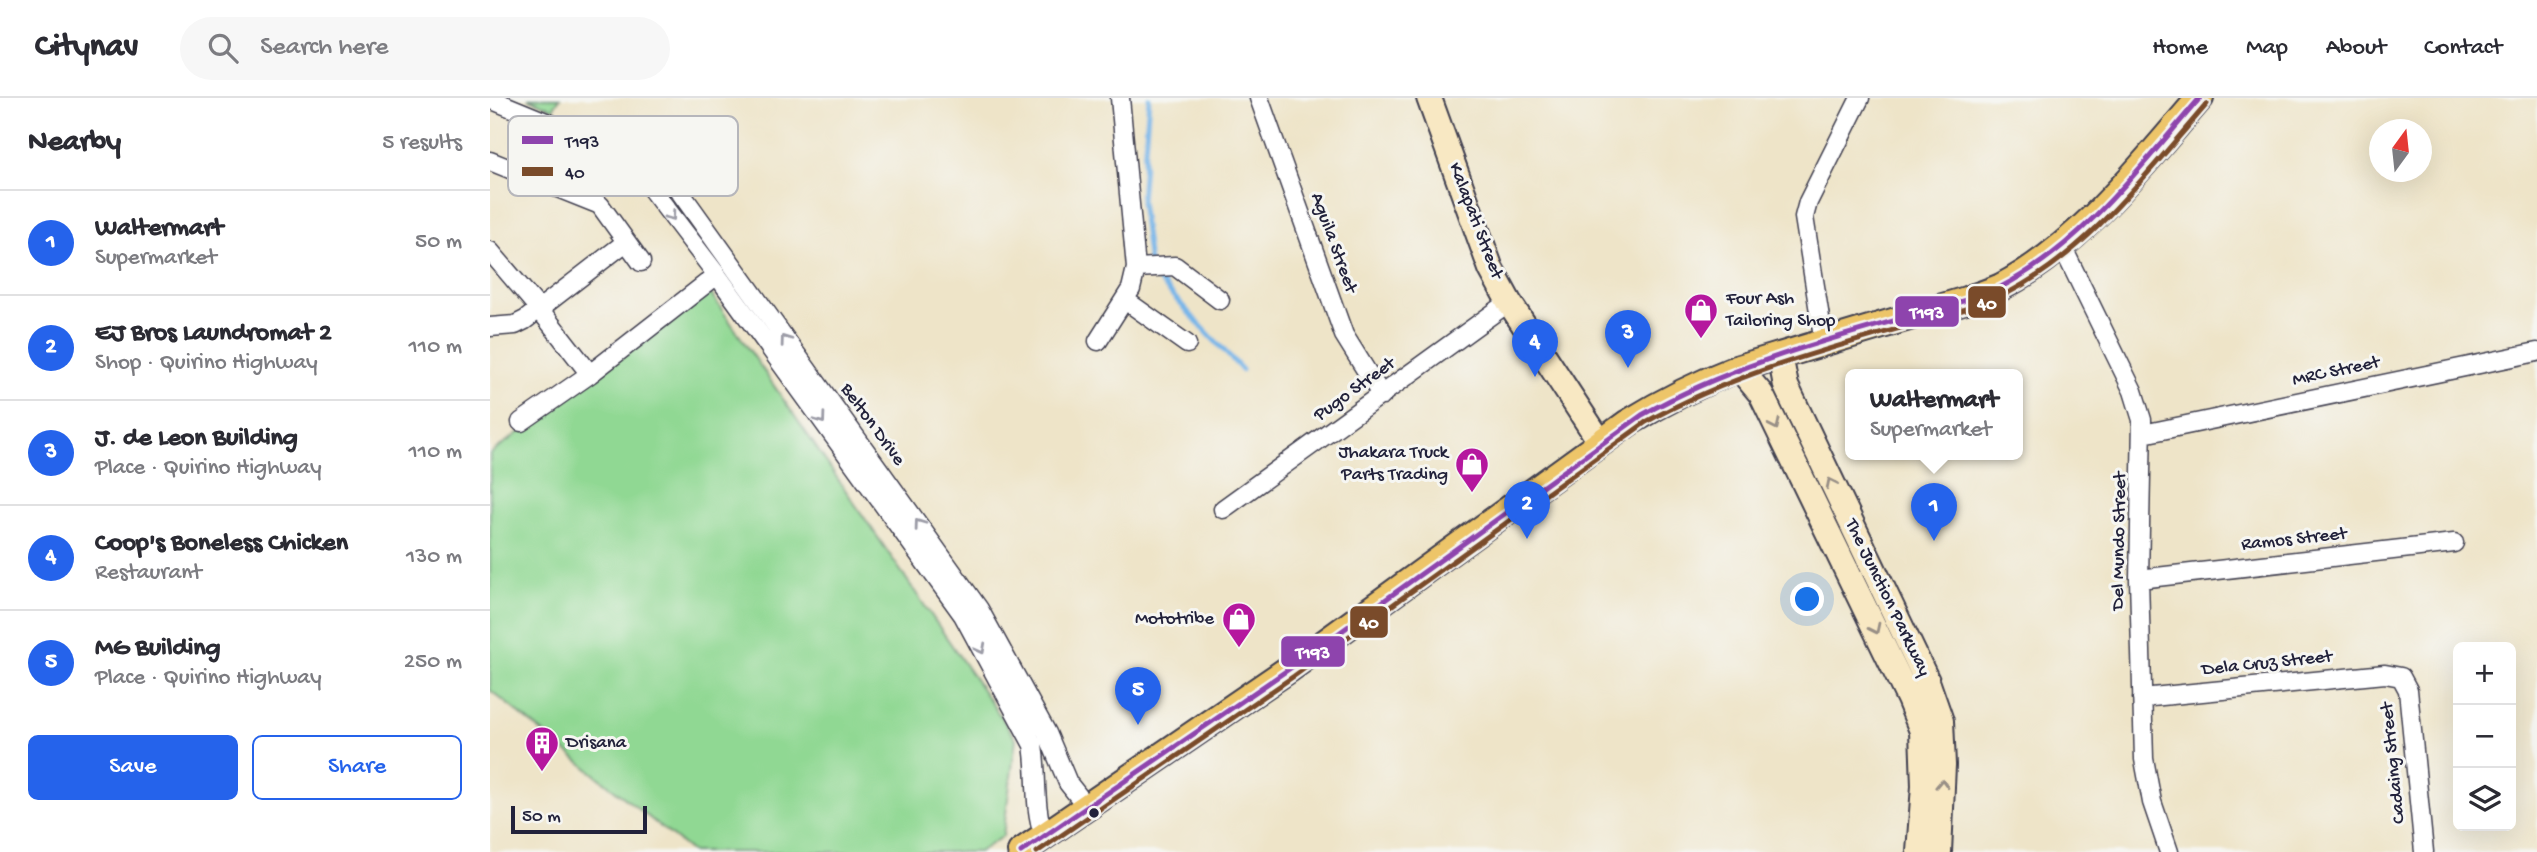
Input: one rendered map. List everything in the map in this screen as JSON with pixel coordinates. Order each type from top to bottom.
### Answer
[{"type":"main road","points":[[1021,852],[1289,670],[1601,443],[1655,407],[1703,382],[1739,368],[1909,318],[1999,288],[2028,270],[2091,221],[2200,98]]},
{"type":"street","points":[[1098,341],[1131,289],[1136,268],[1120,98]]},
{"type":"street","name":"Aguila Street","points":[[1259,98],[1345,335],[1382,396]]},
{"type":"street","name":"Kalapati Street","points":[[1429,98],[1490,269],[1601,443]]},
{"type":"street","points":[[1824,343],[1804,217],[1808,201],[1860,98]]},
{"type":"street","name":"Belton Drive","points":[[490,99],[532,116]]},
{"type":"street","points":[[490,161],[508,168]]},
{"type":"street","points":[[578,196],[600,205],[641,262]]},
{"type":"street","name":"Belton Drive","points":[[657,196],[941,570]]},
{"type":"street","name":"Belton Drive","points":[[681,196],[941,570],[963,615],[1041,741],[1087,807]]},
{"type":"street","points":[[490,327],[514,325],[540,310],[626,242]]},
{"type":"street","name":"Del Mundo Street","points":[[2061,244],[2133,391],[2142,420],[2139,579],[2144,759],[2152,802],[2169,852]]},
{"type":"street","points":[[490,251],[590,374]]},
{"type":"street","points":[[1136,268],[1175,266],[1220,300]]},
{"type":"street","points":[[521,422],[590,374],[717,275]]},
{"type":"street","points":[[1125,300],[1187,344]]},
{"type":"street","name":"Pugo Street","points":[[1223,509],[1509,302]]},
{"type":"street","name":"MRC Street","points":[[2143,434],[2537,352]]},
{"type":"street","name":"The Junction Parkway","points":[[1780,355],[1786,386],[1927,681],[1941,721],[1943,765],[1939,852]]},
{"type":"street","name":"The Junction Parkway","points":[[1739,368],[1761,394],[1922,731],[1924,786],[1919,852]]},
{"type":"street","name":"Ramos Street","points":[[2139,579],[2454,544]]},
{"type":"street","name":"Dela Cruz Street","points":[[2142,698],[2396,674]]},
{"type":"street","name":"Cadaing Street","points":[[2396,674],[2405,680],[2408,690],[2424,852]]},
{"type":"street","name":"Belton Drive","points":[[1041,741],[1036,781],[1037,808],[1044,836]]},
{"type":"street","points":[[1036,781],[1061,771]]},
{"type":"green space","points":[[528,98],[560,98],[553,109]]},
{"type":"green space","points":[[709,291],[1016,739],[1003,836],[979,852],[692,852],[490,690],[490,454]]},
{"type":"waterway","points":[[1149,98],[1141,201],[1149,263]]},
{"type":"waterway","points":[[1151,272],[1242,370]]},
{"type":"transit line","name":"T193","points":[[1021,852],[1289,669],[1642,415],[1680,395],[1759,362],[1984,294],[2031,269],[2058,249],[2109,202],[2200,98]]},
{"type":"transit line","name":"40","points":[[1037,852],[1294,676],[1646,422],[1684,402],[1763,370],[1987,302],[2034,278],[2063,257],[2114,210],[2207,104]]},
{"type":"place","name":"Four Ash Tailoring Shop","points":[[1701,340]]},
{"type":"place","name":"J. de Leon Building","points":[[1628,368]]},
{"type":"place","name":"Coop's Boneless Chicken","points":[[1535,377]]},
{"type":"place","name":"Jhakara Truck Parts Trading","points":[[1472,494]]},
{"type":"place","name":"EJ Bros Laundromat 2","points":[[1527,539]]},
{"type":"place","name":"Waltermart","points":[[1934,541]]},
{"type":"place","name":"Mototribe","points":[[1239,649]]},
{"type":"place","name":"MG Building","points":[[1138,725]]},
{"type":"place","name":"Drisana","points":[[542,773]]}]
